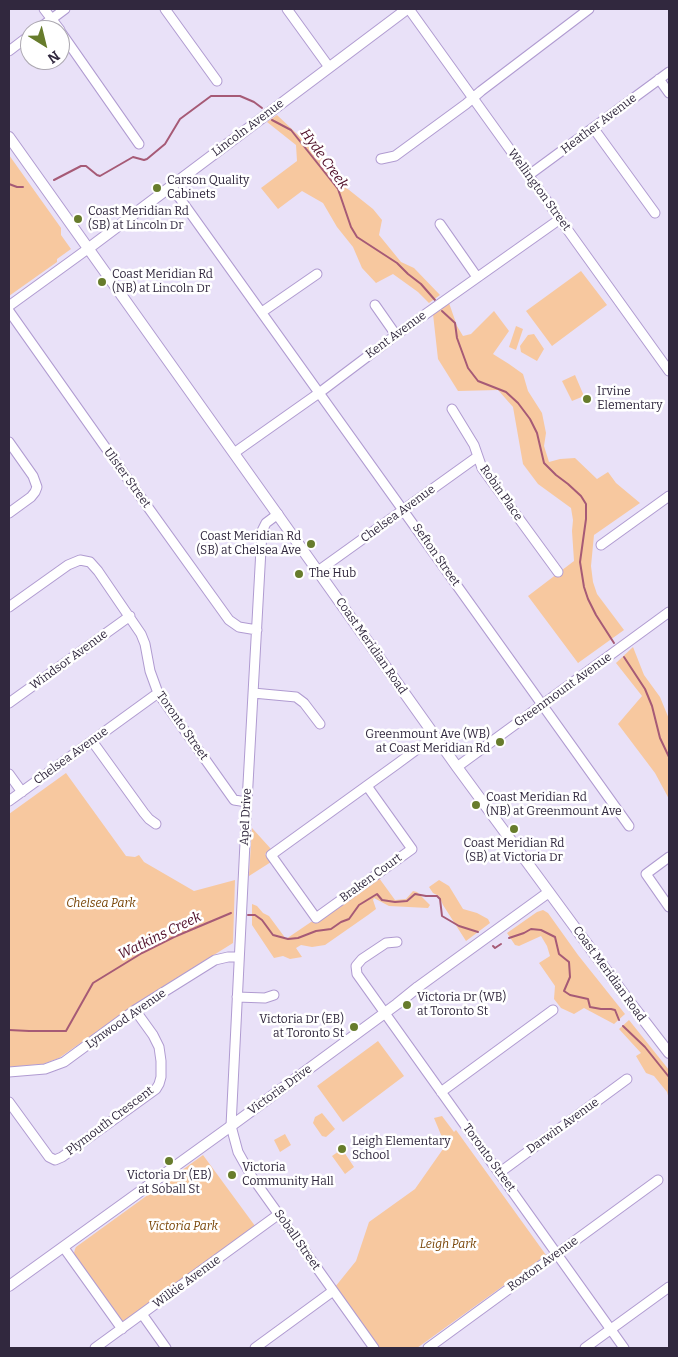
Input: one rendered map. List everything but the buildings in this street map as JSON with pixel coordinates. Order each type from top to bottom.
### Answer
[{"type":"main road","name":"Lincoln Avenue","points":[[89,248],[408,9]]},
{"type":"main road","name":"Coast Meridian Road","points":[[9,137],[457,767],[629,1002],[669,1052]]},
{"type":"main road","name":"Victoria Drive","points":[[9,1286],[64,1248],[549,892]]},
{"type":"street","points":[[44,9],[51,19],[65,9]]},
{"type":"street","points":[[165,9],[217,81]]},
{"type":"street","points":[[288,9],[329,67]]},
{"type":"street","name":"Wellington Street","points":[[408,9],[669,371]]},
{"type":"street","points":[[382,159],[395,156],[589,9]]},
{"type":"street","points":[[9,51],[20,43]]},
{"type":"street","points":[[70,44],[139,144]]},
{"type":"street","name":"Heather Avenue","points":[[529,175],[669,72]]},
{"type":"street","points":[[659,79],[669,93]]},
{"type":"street","points":[[594,129],[655,213]]},
{"type":"street","name":"Sefton Street","points":[[171,186],[629,826]]},
{"type":"street","name":"Kent Avenue","points":[[234,453],[560,218]]},
{"type":"street","points":[[440,224],[476,277]]},
{"type":"street","points":[[9,306],[89,248]]},
{"type":"street","points":[[262,312],[317,274]]},
{"type":"street","points":[[375,305],[396,335]]},
{"type":"street","name":"Ulster Street","points":[[9,310],[229,620],[240,627],[257,630]]},
{"type":"street","name":"Robin Place","points":[[452,410],[477,450],[477,457],[485,473],[558,572]]},
{"type":"street","points":[[9,442],[35,479],[37,488],[31,497],[9,513]]},
{"type":"street","name":"Chelsea Avenue","points":[[318,571],[477,457]]},
{"type":"street","points":[[601,545],[669,496]]},
{"type":"street","name":"Apel Drive","points":[[231,1126],[262,531],[266,523],[278,514]]},
{"type":"street","name":"Toronto Street","points":[[9,608],[68,565],[77,561],[86,561],[94,566],[130,616],[143,639],[150,671],[158,693],[234,800],[247,802]]},
{"type":"street","name":"Greenmount Avenue","points":[[457,767],[669,612]]},
{"type":"street","name":"Windsor Avenue","points":[[9,703],[130,616]]},
{"type":"street","name":"Chelsea Avenue","points":[[9,801],[158,693]]},
{"type":"street","points":[[253,693],[296,697],[304,702],[320,724]]},
{"type":"street","points":[[367,786],[435,736]]},
{"type":"street","points":[[92,741],[149,819],[156,824]]},
{"type":"street","points":[[9,774],[22,792]]},
{"type":"street","name":"Braken Court","points":[[367,786],[412,849],[316,918],[271,856],[367,786]]},
{"type":"street","points":[[669,857],[646,874],[669,907]]},
{"type":"street","name":"Toronto Street","points":[[397,942],[383,944],[362,959],[356,966],[358,975],[624,1348]]},
{"type":"street","name":"Lynwood Avenue","points":[[9,1072],[45,1069],[64,1062],[135,1010],[215,960],[239,957]]},
{"type":"street","points":[[237,997],[265,998],[274,995]]},
{"type":"street","name":"Plymouth Crescent","points":[[9,1102],[49,1157],[55,1160],[62,1157],[156,1089],[161,1077],[159,1047],[135,1010]]},
{"type":"street","points":[[441,1092],[552,1010]]},
{"type":"street","name":"Darwin Avenue","points":[[499,1173],[627,1079]]},
{"type":"street","name":"Soball Street","points":[[231,1126],[236,1146],[243,1162],[374,1348]]},
{"type":"street","name":"Roxton Avenue","points":[[428,1348],[658,1180]]},
{"type":"street","name":"Wilkie Avenue","points":[[95,1348],[279,1214]]},
{"type":"street","points":[[64,1248],[122,1329]]},
{"type":"street","points":[[585,1348],[669,1287]]},
{"type":"street","points":[[255,1348],[333,1291]]},
{"type":"street","points":[[142,1314],[166,1348]]},
{"type":"green space","points":[[277,115],[313,149],[321,154],[328,169],[339,182],[373,209],[382,220],[379,235],[401,262],[414,268],[440,295],[429,303],[418,292],[393,274],[376,283],[362,268],[353,247],[337,227],[323,203],[302,191],[278,209],[261,188],[297,161],[296,145],[267,122]]},
{"type":"green space","points":[[9,155],[61,228],[61,235],[71,249],[57,259],[57,262],[9,296]]},
{"type":"green space","points":[[581,271],[607,305],[552,346],[526,311]]},
{"type":"green space","points":[[449,303],[457,326],[463,336],[471,334],[494,311],[509,331],[493,354],[523,374],[528,391],[542,413],[546,433],[544,446],[549,462],[575,458],[597,479],[608,472],[616,483],[640,503],[594,535],[591,566],[593,582],[597,594],[624,630],[578,663],[528,596],[574,561],[571,508],[538,484],[523,464],[513,407],[498,390],[458,391],[438,359],[433,314]]},
{"type":"green space","points":[[516,326],[523,329],[516,350],[509,347]]},
{"type":"green space","points":[[534,334],[544,349],[537,361],[521,352],[520,346],[528,335]]},
{"type":"green space","points":[[575,375],[584,396],[572,401],[562,381]]},
{"type":"green space","points":[[633,647],[644,675],[660,697],[669,719],[669,799],[655,773],[618,724],[642,696],[616,663]]},
{"type":"green space","name":"Chelsea Park","points":[[66,773],[126,856],[135,857],[139,855],[144,862],[194,891],[235,880],[233,943],[145,998],[59,1058],[43,1064],[9,1067],[9,814]]},
{"type":"green space","points":[[252,828],[271,849],[265,854],[271,862],[249,876]]},
{"type":"green space","points":[[379,878],[395,900],[406,899],[413,891],[417,892],[430,905],[428,908],[389,906],[374,898],[376,909],[368,915],[325,945],[312,947],[301,945],[296,948],[302,957],[290,959],[283,956],[274,958],[252,925],[252,904],[269,916],[286,939],[311,922],[325,917]]},
{"type":"green space","points":[[439,880],[449,886],[463,909],[477,913],[488,919],[490,923],[466,941],[439,896],[433,893],[429,887]]},
{"type":"green space","points":[[543,910],[548,913],[578,955],[625,1014],[614,1024],[584,1008],[574,1014],[561,1008],[554,999],[555,986],[539,963],[550,956],[541,936],[519,946],[515,945],[507,933],[537,912]]},
{"type":"green space","points":[[629,1020],[669,1070],[669,1099],[667,1092],[654,1076],[646,1073],[636,1056],[641,1053],[619,1029]]},
{"type":"green space","points":[[378,1041],[404,1076],[343,1122],[317,1086]]},
{"type":"green space","points":[[322,1113],[335,1129],[326,1137],[322,1136],[313,1123],[315,1117]]},
{"type":"green space","name":"Leigh Park","points":[[442,1116],[454,1132],[456,1130],[546,1255],[417,1348],[378,1348],[335,1287],[356,1261],[369,1222],[415,1189],[443,1149],[444,1142],[434,1118]]},
{"type":"green space","points":[[285,1134],[291,1145],[280,1152],[274,1140]]},
{"type":"green space","points":[[342,1149],[354,1167],[345,1174],[332,1156]]},
{"type":"green space","name":"Victoria Park","points":[[203,1155],[258,1230],[124,1327],[76,1257],[75,1249]]},
{"type":"waterway","name":"Hyde Creek","points":[[54,180],[81,166],[86,166],[100,176],[133,157],[147,159],[165,144],[180,119],[211,96],[240,96],[262,108]]},
{"type":"waterway","name":"Hyde Creek","points":[[272,120],[291,130],[338,189],[351,227],[357,237],[397,263],[421,284],[435,300]]},
{"type":"waterway","name":"Hyde Creek","points":[[9,184],[23,187]]},
{"type":"waterway","name":"Hyde Creek","points":[[442,311],[455,323],[457,338],[468,368],[478,381],[506,392],[518,403],[530,419],[537,433],[544,463],[581,496],[586,504],[586,519],[580,562],[584,587],[596,615],[614,643]]},
{"type":"waterway","name":"Hyde Creek","points":[[624,657],[645,689],[652,706],[660,738],[669,757]]},
{"type":"waterway","name":"Watkins Creek","points":[[248,915],[255,915],[262,920],[273,935],[288,939],[298,938],[316,931],[331,929],[349,919],[359,905],[377,894],[382,900],[395,902],[407,901],[415,894],[437,896],[440,899],[442,916],[459,926],[478,932]]},
{"type":"waterway","name":"Watkins Creek","points":[[9,1030],[66,1031],[93,983],[142,953],[231,913]]},
{"type":"waterway","name":"Watkins Creek","points":[[509,938],[531,929],[541,930],[555,937],[559,954],[569,962],[570,977],[564,991],[570,995],[588,999],[590,1007],[615,1010],[619,1020]]},
{"type":"waterway","name":"Watkins Creek","points":[[493,946],[495,948],[501,944]]},
{"type":"waterway","name":"Watkins Creek","points":[[623,1026],[645,1047],[669,1077]]},
{"type":"place","name":"Carson Quality Cabinets","points":[[157,188]]},
{"type":"place","name":"Coast Meridian Rd (SB) at Lincoln Dr","points":[[78,219]]},
{"type":"place","name":"Coast Meridian Rd (NB) at Lincoln Dr","points":[[102,282]]},
{"type":"place","name":"Irvine Elementary","points":[[587,399]]},
{"type":"place","name":"Coast Meridian Rd (SB) at Chelsea Ave","points":[[311,544]]},
{"type":"place","name":"The Hub","points":[[299,574]]},
{"type":"place","name":"Greenmount Ave (WB) at Coast Meridian Rd","points":[[500,742]]},
{"type":"place","name":"Coast Meridian Rd (NB) at Greenmount Ave","points":[[476,805]]},
{"type":"place","name":"Coast Meridian Rd (SB) at Victoria Dr","points":[[514,829]]},
{"type":"place","name":"Victoria Dr (WB) at Toronto St","points":[[407,1005]]},
{"type":"place","name":"Victoria Dr (EB) at Toronto St","points":[[354,1027]]},
{"type":"place","name":"Leigh Elementary School","points":[[342,1149]]},
{"type":"place","name":"Victoria Dr (EB) at Soball St","points":[[169,1161]]},
{"type":"place","name":"Victoria Community Hall","points":[[232,1175]]}]
